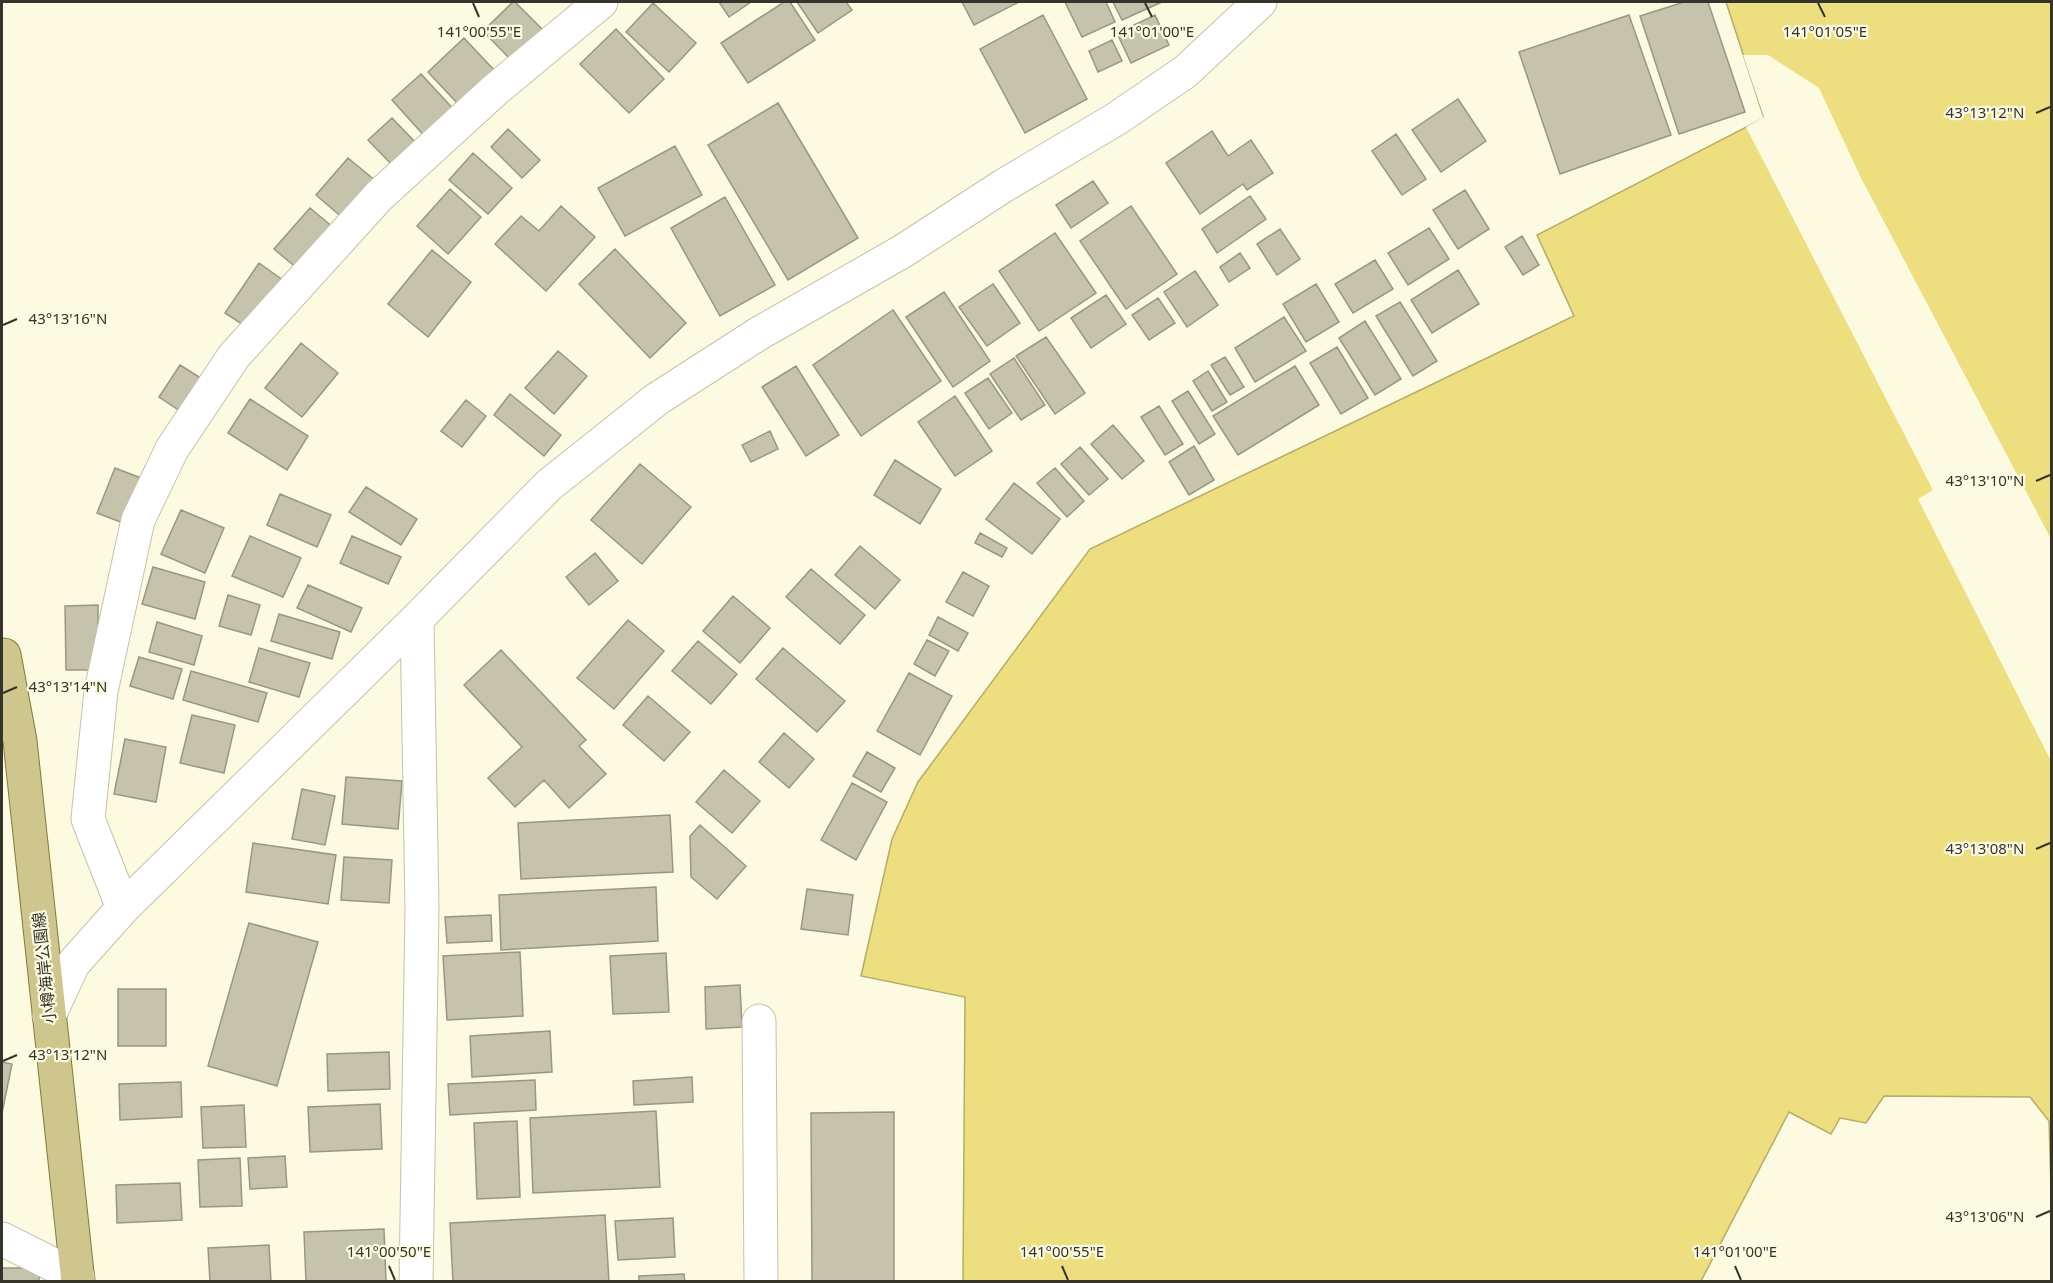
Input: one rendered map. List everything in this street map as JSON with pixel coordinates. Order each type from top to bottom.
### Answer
[{"type":"main road","name":"小樽海岸公園線","points":[[4,655],[20,741],[78,1279]]},
{"type":"street","points":[[123,908],[88,819],[101,691],[138,519],[172,449],[234,356],[379,196],[495,90],[601,2]]},
{"type":"street","points":[[49,1016],[73,964],[123,908],[417,620],[549,485],[657,399],[758,334],[903,251],[1003,186],[1116,119],[1185,72],[1260,2]]},
{"type":"street","points":[[416,1281],[422,908],[417,620]]},
{"type":"street","points":[[759,1021],[761,1281]]},
{"type":"street","points":[[2,1239],[78,1279]]},
{"type":"shaded area","points":[[1726,2],[2051,2],[2051,1188],[2049,1121],[2030,1097],[1884,1096],[1866,1123],[1840,1118],[1831,1134],[1789,1112],[1701,1281],[963,1281],[965,997],[861,976],[892,839],[918,782],[1090,549],[1574,316],[1537,235],[1764,118]]},
{"type":"pier","points":[[1743,55],[1768,55],[1819,88],[1861,178],[2051,539],[2051,761],[1918,499],[1933,490],[1746,127],[1764,117]]},
{"type":"pier","points":[[2051,1244],[2051,1281],[2014,1281]]},
{"type":"building","points":[[513,2],[545,32],[514,63],[483,31]]},
{"type":"building","points":[[719,2],[751,2],[729,17]]},
{"type":"building","points":[[784,2],[790,2],[815,40],[748,83],[721,43]]},
{"type":"building","points":[[797,2],[846,2],[852,10],[818,33]]},
{"type":"building","points":[[962,2],[1019,2],[974,25]]},
{"type":"building","points":[[1065,2],[1106,2],[1115,22],[1082,37]]},
{"type":"building","points":[[1113,2],[1162,2],[1122,20]]},
{"type":"building","points":[[1684,2],[1708,2],[1745,112],[1679,134],[1640,16]]},
{"type":"building","points":[[653,3],[696,43],[669,72],[626,32]]},
{"type":"building","points":[[1043,15],[1087,99],[1025,133],[980,49]]},
{"type":"building","points":[[1155,15],[1169,45],[1131,63],[1117,33]]},
{"type":"building","points":[[1629,15],[1671,135],[1560,174],[1519,52]]},
{"type":"building","points":[[616,29],[664,79],[629,113],[580,64]]},
{"type":"building","points":[[464,38],[495,71],[459,105],[428,72]]},
{"type":"building","points":[[1112,40],[1122,61],[1098,72],[1089,51]]},
{"type":"building","points":[[421,74],[458,114],[428,140],[392,100]]},
{"type":"building","points":[[1458,99],[1486,141],[1441,172],[1412,130]]},
{"type":"building","points":[[778,103],[858,238],[788,280],[708,145]]},
{"type":"building","points":[[392,118],[418,145],[395,168],[368,140]]},
{"type":"building","points":[[508,129],[540,160],[522,178],[491,147]]},
{"type":"building","points":[[1212,131],[1228,156],[1251,140],[1273,173],[1247,190],[1243,184],[1200,214],[1166,163]]},
{"type":"building","points":[[1396,134],[1426,179],[1402,195],[1372,151]]},
{"type":"building","points":[[675,146],[702,195],[625,236],[598,188]]},
{"type":"building","points":[[473,153],[512,188],[488,214],[449,180]]},
{"type":"building","points":[[348,158],[376,181],[344,219],[316,195]]},
{"type":"building","points":[[1093,181],[1108,203],[1071,228],[1056,205]]},
{"type":"building","points":[[450,189],[481,217],[448,254],[417,226]]},
{"type":"building","points":[[1465,190],[1489,229],[1458,249],[1433,210]]},
{"type":"building","points":[[1250,196],[1266,219],[1217,253],[1202,229]]},
{"type":"building","points":[[725,197],[775,285],[720,316],[671,228]]},
{"type":"building","points":[[561,206],[595,237],[546,291],[495,244],[521,216],[539,231]]},
{"type":"building","points":[[1131,206],[1177,274],[1126,309],[1080,241]]},
{"type":"building","points":[[310,208],[334,228],[298,269],[274,249]]},
{"type":"building","points":[[1429,228],[1449,259],[1408,285],[1388,253]]},
{"type":"building","points":[[1280,229],[1300,259],[1277,275],[1257,244]]},
{"type":"building","points":[[1055,233],[1096,293],[1039,331],[999,271]]},
{"type":"building","points":[[1522,236],[1539,265],[1523,275],[1505,247]]},
{"type":"building","points":[[615,249],[686,323],[650,358],[579,284]]},
{"type":"building","points":[[432,250],[471,282],[428,337],[388,304]]},
{"type":"building","points":[[1240,253],[1250,268],[1229,282],[1220,267]]},
{"type":"building","points":[[1375,260],[1393,289],[1353,313],[1335,284]]},
{"type":"building","points":[[259,263],[287,283],[254,332],[225,313]]},
{"type":"building","points":[[1458,270],[1479,304],[1432,333],[1411,300]]},
{"type":"building","points":[[1195,271],[1218,305],[1187,327],[1164,292]]},
{"type":"building","points":[[993,284],[1020,323],[987,346],[959,307]]},
{"type":"building","points":[[1316,284],[1339,322],[1306,342],[1283,304]]},
{"type":"building","points":[[944,292],[990,361],[953,387],[906,317]]},
{"type":"building","points":[[1106,295],[1126,324],[1091,348],[1071,318]]},
{"type":"building","points":[[1158,298],[1175,323],[1149,340],[1132,315]]},
{"type":"building","points":[[1400,302],[1437,361],[1413,376],[1376,316]]},
{"type":"building","points":[[893,310],[941,381],[861,436],[813,365]]},
{"type":"building","points":[[1284,317],[1306,351],[1255,382],[1235,348]]},
{"type":"building","points":[[1365,321],[1401,379],[1375,395],[1339,338]]},
{"type":"building","points":[[1046,337],[1085,393],[1055,414],[1016,356]]},
{"type":"building","points":[[301,343],[338,373],[302,417],[265,388]]},
{"type":"building","points":[[1337,347],[1368,398],[1341,414],[1310,363]]},
{"type":"building","points":[[558,351],[587,376],[554,414],[525,388]]},
{"type":"building","points":[[1225,357],[1244,387],[1230,395],[1211,365]]},
{"type":"building","points":[[1014,358],[1045,405],[1021,420],[990,374]]},
{"type":"building","points":[[180,365],[207,382],[186,415],[159,397]]},
{"type":"building","points":[[796,366],[839,435],[806,456],[762,387]]},
{"type":"building","points":[[1295,366],[1319,405],[1238,455],[1213,416]]},
{"type":"building","points":[[1208,371],[1227,402],[1212,411],[1193,381]]},
{"type":"building","points":[[988,378],[1012,413],[989,429],[965,393]]},
{"type":"building","points":[[1188,391],[1215,434],[1199,444],[1172,401]]},
{"type":"building","points":[[510,394],[561,435],[544,456],[494,415]]},
{"type":"building","points":[[955,396],[992,451],[955,476],[918,422]]},
{"type":"building","points":[[250,399],[308,436],[287,470],[228,433]]},
{"type":"building","points":[[466,400],[486,416],[462,447],[441,431]]},
{"type":"building","points":[[1159,406],[1183,444],[1165,455],[1141,417]]},
{"type":"building","points":[[1113,425],[1144,461],[1122,479],[1091,444]]},
{"type":"building","points":[[770,431],[778,449],[751,462],[742,445]]},
{"type":"building","points":[[1194,446],[1214,480],[1189,495],[1169,462]]},
{"type":"building","points":[[1080,447],[1108,479],[1089,495],[1061,464]]},
{"type":"building","points":[[895,460],[941,489],[920,524],[874,495]]},
{"type":"building","points":[[640,464],[691,507],[642,564],[591,520]]},
{"type":"building","points":[[115,468],[141,478],[123,523],[97,513]]},
{"type":"building","points":[[1055,468],[1084,501],[1067,517],[1037,483]]},
{"type":"building","points":[[1014,483],[1060,519],[1032,554],[986,519]]},
{"type":"building","points":[[366,487],[417,519],[401,545],[349,512]]},
{"type":"building","points":[[280,494],[331,515],[317,547],[267,525]]},
{"type":"building","points":[[181,510],[224,528],[205,573],[161,554]]},
{"type":"building","points":[[980,533],[1007,548],[1002,557],[975,543]]},
{"type":"building","points":[[250,536],[301,558],[283,597],[232,576]]},
{"type":"building","points":[[352,536],[401,557],[388,584],[340,563]]},
{"type":"building","points":[[860,546],[900,580],[875,609],[835,575]]},
{"type":"building","points":[[595,553],[618,581],[589,605],[566,577]]},
{"type":"building","points":[[153,567],[205,582],[195,619],[142,604]]},
{"type":"building","points":[[811,569],[865,615],[840,644],[786,597]]},
{"type":"building","points":[[963,572],[989,586],[973,616],[946,602]]},
{"type":"building","points":[[308,585],[362,608],[351,632],[297,608]]},
{"type":"building","points":[[228,595],[260,605],[251,635],[219,626]]},
{"type":"building","points":[[733,596],[770,628],[740,663],[703,631]]},
{"type":"building","points":[[98,605],[98,670],[66,670],[65,606]]},
{"type":"building","points":[[279,614],[340,632],[332,659],[271,641]]},
{"type":"building","points":[[938,617],[968,633],[958,651],[929,635]]},
{"type":"building","points":[[628,620],[664,651],[614,709],[577,678]]},
{"type":"building","points":[[157,622],[202,636],[194,665],[149,652]]},
{"type":"building","points":[[927,640],[949,651],[935,676],[914,664]]},
{"type":"building","points":[[698,641],[737,674],[711,704],[672,671]]},
{"type":"building","points":[[259,648],[310,663],[299,697],[249,682]]},
{"type":"building","points":[[783,648],[845,701],[817,732],[756,679]]},
{"type":"building","points":[[501,650],[586,740],[579,746],[606,774],[569,808],[544,780],[515,807],[488,778],[522,747],[464,685]]},
{"type":"building","points":[[139,657],[182,669],[173,699],[130,686]]},
{"type":"building","points":[[191,671],[267,693],[258,722],[183,700]]},
{"type":"building","points":[[909,673],[952,696],[920,755],[877,731]]},
{"type":"building","points":[[648,696],[690,732],[664,761],[623,725]]},
{"type":"building","points":[[192,715],[235,725],[224,773],[180,763]]},
{"type":"building","points":[[784,733],[814,759],[789,788],[759,762]]},
{"type":"building","points":[[125,739],[166,747],[156,802],[114,794]]},
{"type":"building","points":[[867,752],[895,768],[881,792],[853,776]]},
{"type":"building","points":[[724,770],[760,801],[732,833],[696,802]]},
{"type":"building","points":[[346,777],[402,781],[398,829],[342,824]]},
{"type":"building","points":[[852,783],[887,802],[856,860],[821,840]]},
{"type":"building","points":[[302,789],[335,796],[325,845],[292,839]]},
{"type":"building","points":[[670,815],[673,872],[521,879],[518,823]]},
{"type":"building","points":[[700,825],[746,866],[717,899],[691,877],[690,836]]},
{"type":"building","points":[[253,843],[336,855],[328,904],[246,892]]},
{"type":"building","points":[[344,857],[392,860],[389,903],[341,900]]},
{"type":"building","points":[[656,887],[658,941],[501,950],[499,895]]},
{"type":"building","points":[[807,889],[853,895],[848,935],[801,929]]},
{"type":"building","points":[[491,915],[492,941],[447,943],[445,917]]},
{"type":"building","points":[[249,923],[318,942],[277,1086],[208,1066]]},
{"type":"building","points":[[520,952],[523,1016],[447,1020],[443,956]]},
{"type":"building","points":[[666,953],[669,1012],[613,1014],[610,956]]},
{"type":"building","points":[[740,985],[742,1027],[706,1029],[705,987]]},
{"type":"building","points":[[118,989],[166,989],[166,1046],[118,1046]]},
{"type":"building","points":[[550,1031],[552,1072],[472,1077],[470,1036]]},
{"type":"building","points":[[389,1052],[390,1089],[328,1091],[327,1054]]},
{"type":"building","points":[[2,1062],[12,1064],[2,1113]]},
{"type":"building","points":[[692,1077],[693,1102],[634,1105],[633,1081]]},
{"type":"building","points":[[535,1080],[536,1110],[450,1115],[448,1084]]},
{"type":"building","points":[[181,1082],[182,1117],[120,1120],[119,1084]]},
{"type":"building","points":[[380,1104],[382,1149],[310,1152],[308,1107]]},
{"type":"building","points":[[244,1105],[246,1147],[203,1148],[201,1107]]},
{"type":"building","points":[[656,1111],[660,1187],[533,1193],[530,1118]]},
{"type":"building","points":[[894,1112],[894,1282],[812,1282],[811,1113]]},
{"type":"building","points":[[517,1121],[520,1197],[477,1199],[474,1123]]},
{"type":"building","points":[[285,1156],[287,1187],[250,1189],[248,1158]]},
{"type":"building","points":[[240,1158],[242,1206],[200,1207],[198,1160]]},
{"type":"building","points":[[180,1183],[182,1220],[117,1223],[116,1185]]},
{"type":"building","points":[[605,1215],[609,1282],[453,1282],[450,1223]]},
{"type":"building","points":[[673,1218],[675,1257],[618,1260],[615,1221]]},
{"type":"building","points":[[384,1229],[386,1282],[306,1282],[304,1232]]},
{"type":"building","points":[[269,1245],[271,1282],[210,1282],[208,1248]]},
{"type":"building","points":[[2,1268],[39,1268],[39,1282],[2,1282]]},
{"type":"building","points":[[684,1274],[685,1282],[639,1282],[639,1276]]}]
